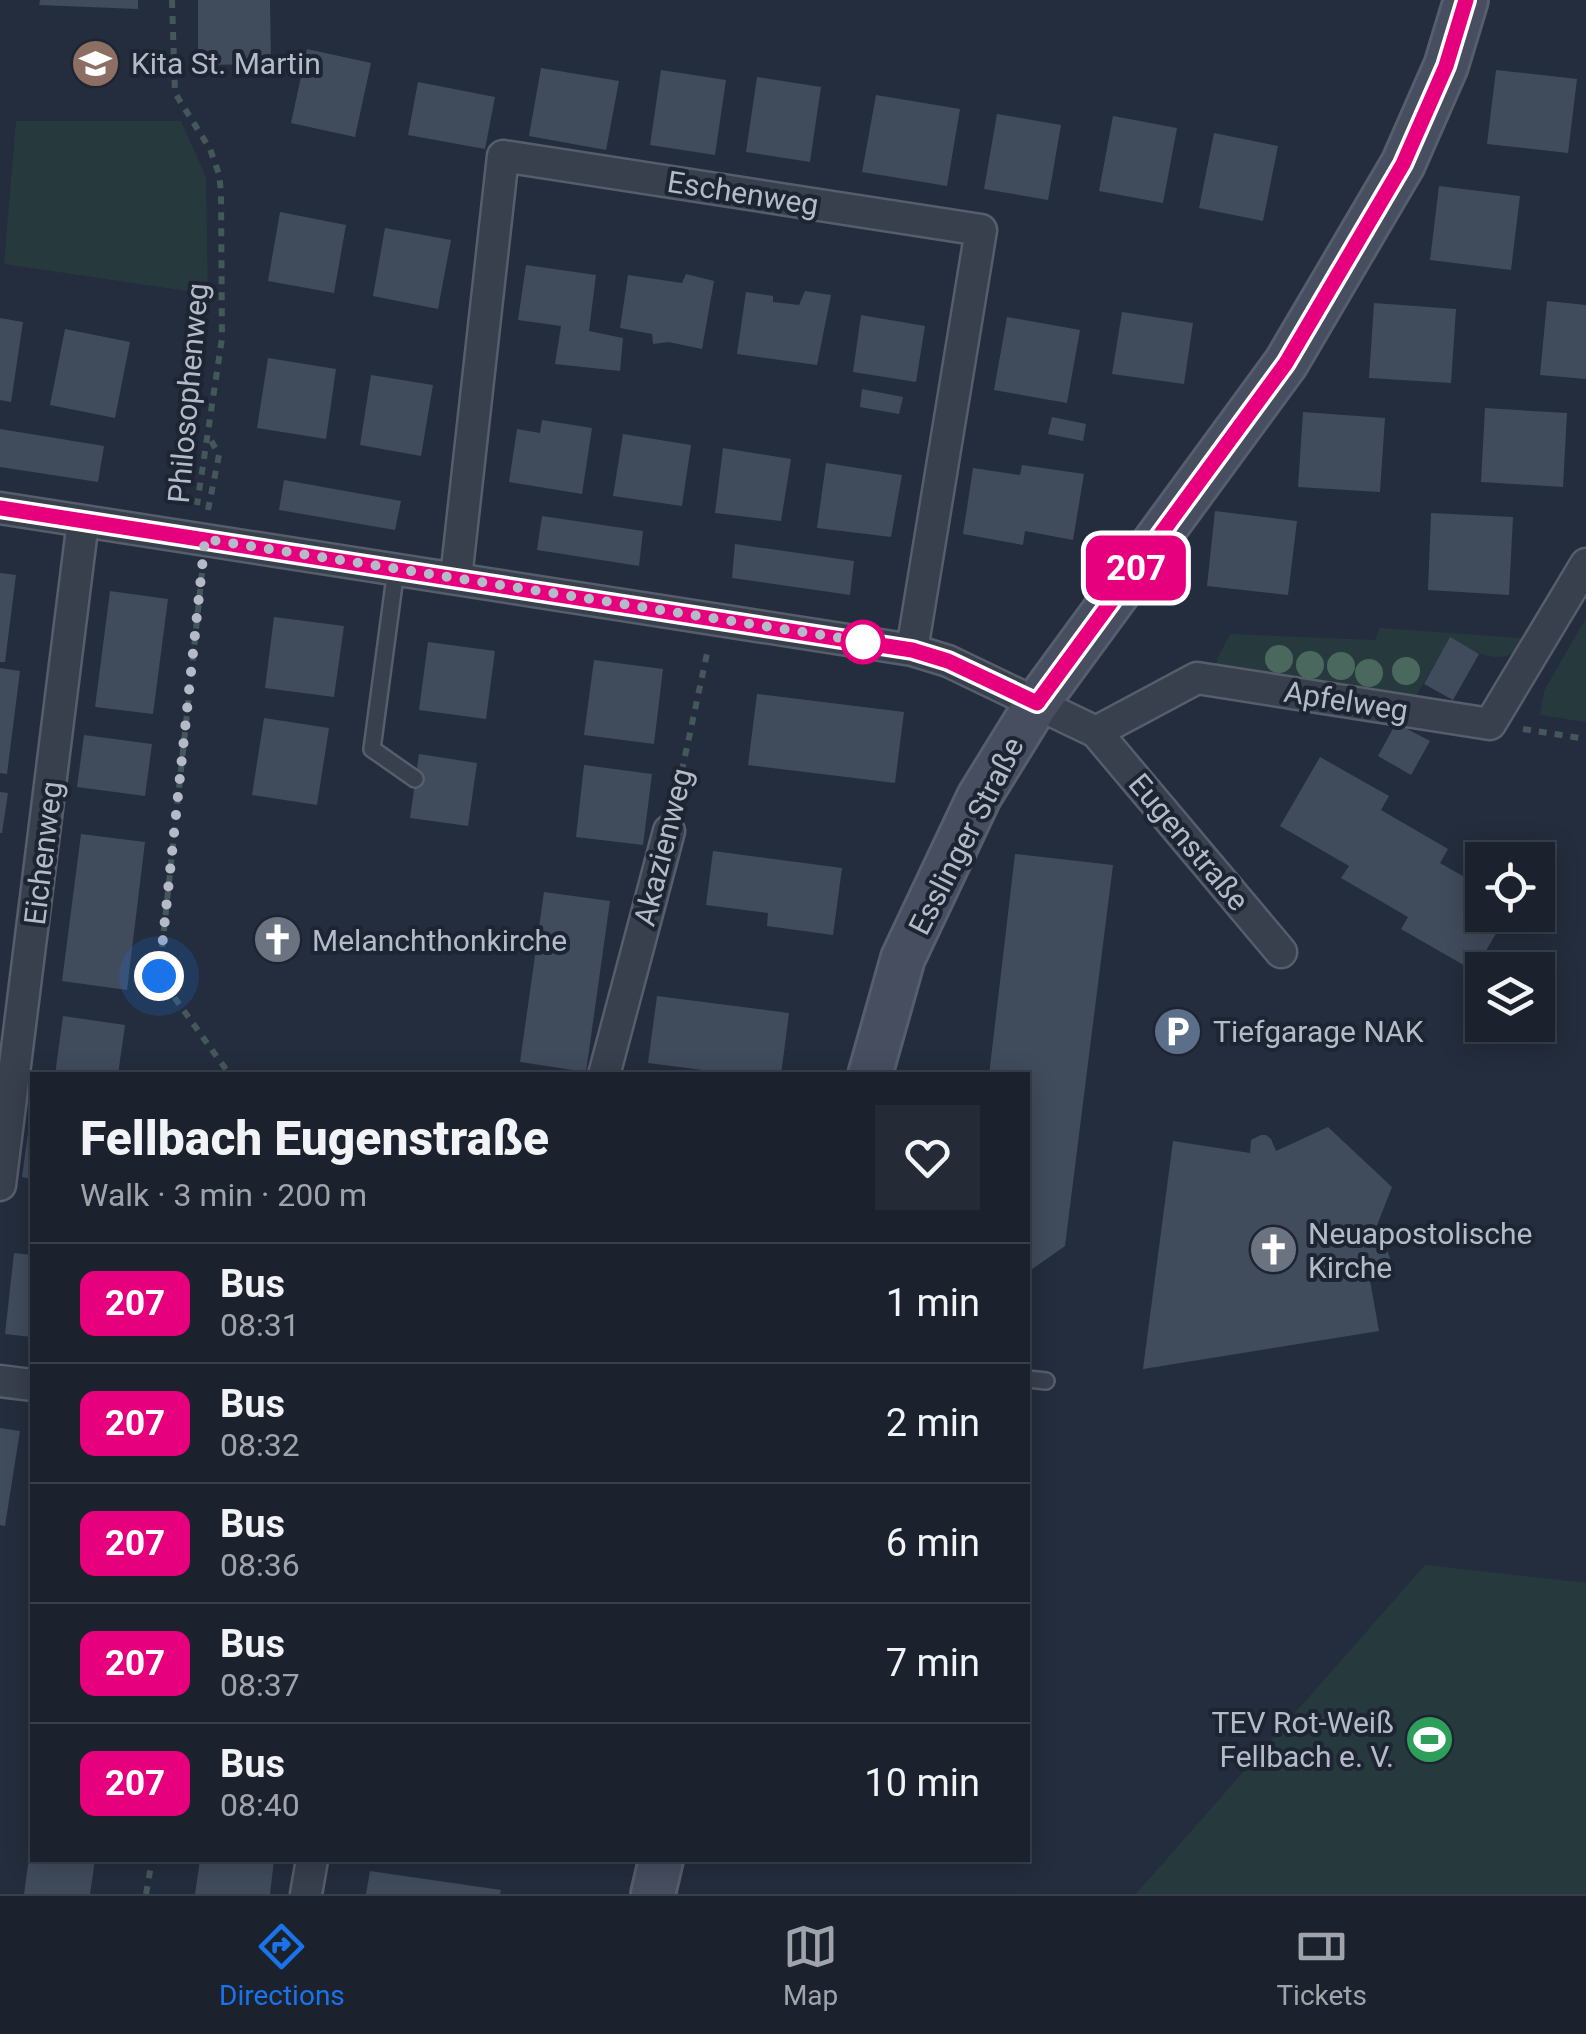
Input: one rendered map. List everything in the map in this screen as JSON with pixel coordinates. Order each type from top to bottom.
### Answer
[{"type":"main road","name":"Esslinger Straße","points":[[871,1072],[903,958],[979,797],[1037,703],[1286,363],[1403,164],[1446,66],[1466,0]]},
{"type":"main road","points":[[653,1894],[661,1862]]},
{"type":"street","name":"Eschenweg","points":[[456,578],[503,156],[981,230],[912,650]]},
{"type":"street","points":[[0,508],[83,521],[207,525],[396,569],[912,650],[948,661],[1096,732]]},
{"type":"street","name":"Eichenweg","points":[[0,1184],[83,521]]},
{"type":"street","points":[[1490,724],[1586,564]]},
{"type":"street","name":"Apfelweg","points":[[1096,732],[1197,678],[1490,724]]},
{"type":"street","name":"Eugenstraße","points":[[1096,732],[1282,952]]},
{"type":"street","name":"Akazienweg","points":[[605,1072],[669,831]]},
{"type":"street","points":[[0,1381],[30,1385]]},
{"type":"street","points":[[306,1894],[312,1862]]},
{"type":"lane","points":[[396,569],[372,749],[416,779]]},
{"type":"lane","points":[[1030,1379],[1046,1382]]},
{"type":"path","name":"Philosophenweg","points":[[172,0],[175,93],[210,149],[219,174],[222,338],[196,509],[207,525],[159,976],[228,1072]]},
{"type":"path","points":[[207,525],[219,456],[208,435]]},
{"type":"path","name":"Akazienweg","points":[[669,831],[714,618]]},
{"type":"path","points":[[1490,724],[1586,739]]},
{"type":"path","points":[[146,1894],[152,1862]]},
{"type":"green space","points":[[16,121],[181,121],[206,177],[208,294],[4,264]]},
{"type":"green space","points":[[1586,618],[1586,722],[1540,715],[1544,691]]},
{"type":"green space","points":[[1380,628],[1532,639],[1521,649],[1501,657],[1482,654],[1450,638],[1411,704],[1217,669],[1217,659],[1230,634],[1375,640]]},
{"type":"green space","name":"TEV Rot-Weiß Fellbach e. V.","points":[[1425,1565],[1586,1583],[1586,1894],[1136,1894]]},
{"type":"building","points":[[40,0],[138,0],[138,9],[39,5]]},
{"type":"building","points":[[198,0],[270,0],[271,64],[198,65]]},
{"type":"building","points":[[307,49],[371,63],[355,137],[291,123]]},
{"type":"building","points":[[541,68],[619,81],[606,150],[529,136]]},
{"type":"building","points":[[661,70],[726,80],[715,155],[650,145]]},
{"type":"building","points":[[1496,70],[1577,79],[1568,153],[1487,144]]},
{"type":"building","points":[[757,77],[821,87],[810,162],[746,152]]},
{"type":"building","points":[[418,82],[495,97],[485,149],[408,135]]},
{"type":"building","points":[[876,95],[960,109],[947,186],[862,172]]},
{"type":"building","points":[[997,114],[1061,125],[1048,200],[984,189]]},
{"type":"building","points":[[1113,116],[1177,128],[1163,203],[1099,191]]},
{"type":"building","points":[[1214,133],[1278,146],[1263,221],[1199,208]]},
{"type":"building","points":[[1439,186],[1520,196],[1511,270],[1430,260]]},
{"type":"building","points":[[280,212],[346,225],[334,293],[268,281]]},
{"type":"building","points":[[385,228],[451,240],[438,309],[373,296]]},
{"type":"building","points":[[526,265],[596,275],[589,331],[623,338],[620,371],[555,364],[561,326],[518,320]]},
{"type":"building","points":[[686,274],[714,281],[702,349],[668,342],[653,344],[652,334],[620,328],[628,275],[682,283]]},
{"type":"building","points":[[805,291],[831,295],[817,365],[737,354],[746,292],[773,296],[773,302],[799,305]]},
{"type":"building","points":[[1547,301],[1586,305],[1586,379],[1540,375]]},
{"type":"building","points":[[1374,303],[1456,309],[1451,383],[1369,378]]},
{"type":"building","points":[[1122,312],[1193,323],[1184,384],[1112,374]]},
{"type":"building","points":[[861,315],[925,326],[916,382],[853,372]]},
{"type":"building","points":[[1007,317],[1080,330],[1067,403],[994,390]]},
{"type":"building","points":[[0,318],[23,322],[11,402],[0,400]]},
{"type":"building","points":[[65,329],[130,342],[115,418],[50,405]]},
{"type":"building","points":[[268,358],[336,369],[326,439],[257,428]]},
{"type":"building","points":[[371,375],[433,385],[421,456],[360,445]]},
{"type":"building","points":[[862,389],[903,397],[899,414],[860,407]]},
{"type":"building","points":[[1485,408],[1567,413],[1563,487],[1481,482]]},
{"type":"building","points":[[1303,412],[1385,418],[1380,492],[1298,487]]},
{"type":"building","points":[[1052,417],[1086,424],[1083,441],[1048,434]]},
{"type":"building","points":[[542,420],[592,428],[582,494],[509,482],[517,429],[540,433]]},
{"type":"building","points":[[0,429],[104,446],[98,482],[0,467]]},
{"type":"building","points":[[623,434],[691,445],[682,506],[613,496]]},
{"type":"building","points":[[723,448],[791,459],[781,521],[715,513]]},
{"type":"building","points":[[826,463],[902,475],[891,537],[817,528]]},
{"type":"building","points":[[1022,465],[1084,474],[1073,540],[1025,531],[1023,545],[963,534],[973,468],[1020,475]]},
{"type":"building","points":[[284,480],[401,501],[395,530],[279,510]]},
{"type":"building","points":[[1215,511],[1297,521],[1288,595],[1207,586]]},
{"type":"building","points":[[1431,513],[1513,517],[1509,595],[1428,590]]},
{"type":"building","points":[[542,516],[643,531],[639,566],[537,550]]},
{"type":"building","points":[[735,544],[854,561],[850,595],[732,578]]},
{"type":"building","points":[[0,573],[16,575],[5,662],[0,662]]},
{"type":"building","points":[[110,591],[168,599],[153,714],[95,707]]},
{"type":"building","points":[[274,617],[344,626],[334,697],[265,688]]},
{"type":"building","points":[[1450,637],[1479,654],[1453,700],[1424,684]]},
{"type":"building","points":[[428,642],[495,651],[486,719],[419,710]]},
{"type":"building","points":[[594,660],[663,669],[654,744],[584,735]]},
{"type":"building","points":[[0,668],[20,671],[7,774],[0,773]]},
{"type":"building","points":[[757,694],[904,712],[895,783],[748,765]]},
{"type":"building","points":[[264,718],[329,728],[317,805],[252,795]]},
{"type":"building","points":[[1396,723],[1430,741],[1411,775],[1378,756]]},
{"type":"building","points":[[84,735],[152,744],[145,796],[77,787]]},
{"type":"building","points":[[419,754],[477,763],[468,826],[410,818]]},
{"type":"building","points":[[1320,757],[1389,796],[1381,810],[1448,849],[1440,863],[1465,877],[1465,932],[1497,932],[1485,952],[1465,952],[1465,966],[1401,929],[1408,917],[1341,878],[1349,866],[1280,826]]},
{"type":"building","points":[[584,765],[652,774],[643,845],[576,837]]},
{"type":"building","points":[[0,792],[8,793],[2,833],[0,833]]},
{"type":"building","points":[[81,834],[145,842],[127,990],[62,981]]},
{"type":"building","points":[[713,851],[842,868],[833,935],[767,926],[768,913],[706,905]]},
{"type":"building","points":[[1015,854],[1113,865],[1065,1246],[1030,1271],[1030,1072],[989,1072]]},
{"type":"building","points":[[544,892],[610,901],[586,1072],[520,1062]]},
{"type":"building","points":[[657,996],[789,1013],[781,1072],[718,1072],[648,1063]]},
{"type":"building","points":[[63,1016],[125,1025],[118,1072],[55,1072]]},
{"type":"building","points":[[30,1119],[30,1179],[22,1177]]},
{"type":"building","name":"Neuapostolische Kirche","points":[[1328,1127],[1392,1187],[1370,1243],[1386,1248],[1390,1258],[1382,1268],[1368,1269],[1379,1331],[1143,1369],[1173,1141],[1250,1153],[1251,1140],[1266,1135],[1276,1151]]},
{"type":"building","points":[[14,1253],[30,1255],[30,1337],[5,1334]]},
{"type":"building","points":[[0,1428],[20,1431],[5,1526],[0,1525]]},
{"type":"building","points":[[30,1851],[30,1862],[95,1862],[90,1894],[24,1894]]},
{"type":"building","points":[[200,1862],[274,1862],[270,1894],[195,1894]]},
{"type":"building","points":[[370,1871],[501,1890],[500,1894],[366,1894]]},
{"type":"bus line","name":"207","points":[[0,508],[912,650],[948,661],[1037,703],[1286,363],[1403,164],[1446,66],[1466,0]]},
{"type":"place","name":"Kita St. Martin","points":[[96,63]]},
{"type":"place","name":"Melanchthonkirche","points":[[277,940]]},
{"type":"place","name":"Tiefgarage NAK","points":[[1178,1031]]},
{"type":"place","name":"Neuapostolische Kirche","points":[[1273,1250]]},
{"type":"place","name":"TEV Rot-Weiß Fellbach e. V.","points":[[1429,1739]]},
{"type":"route","points":[[159,976],[205,539],[879,644],[863,642]]}]
